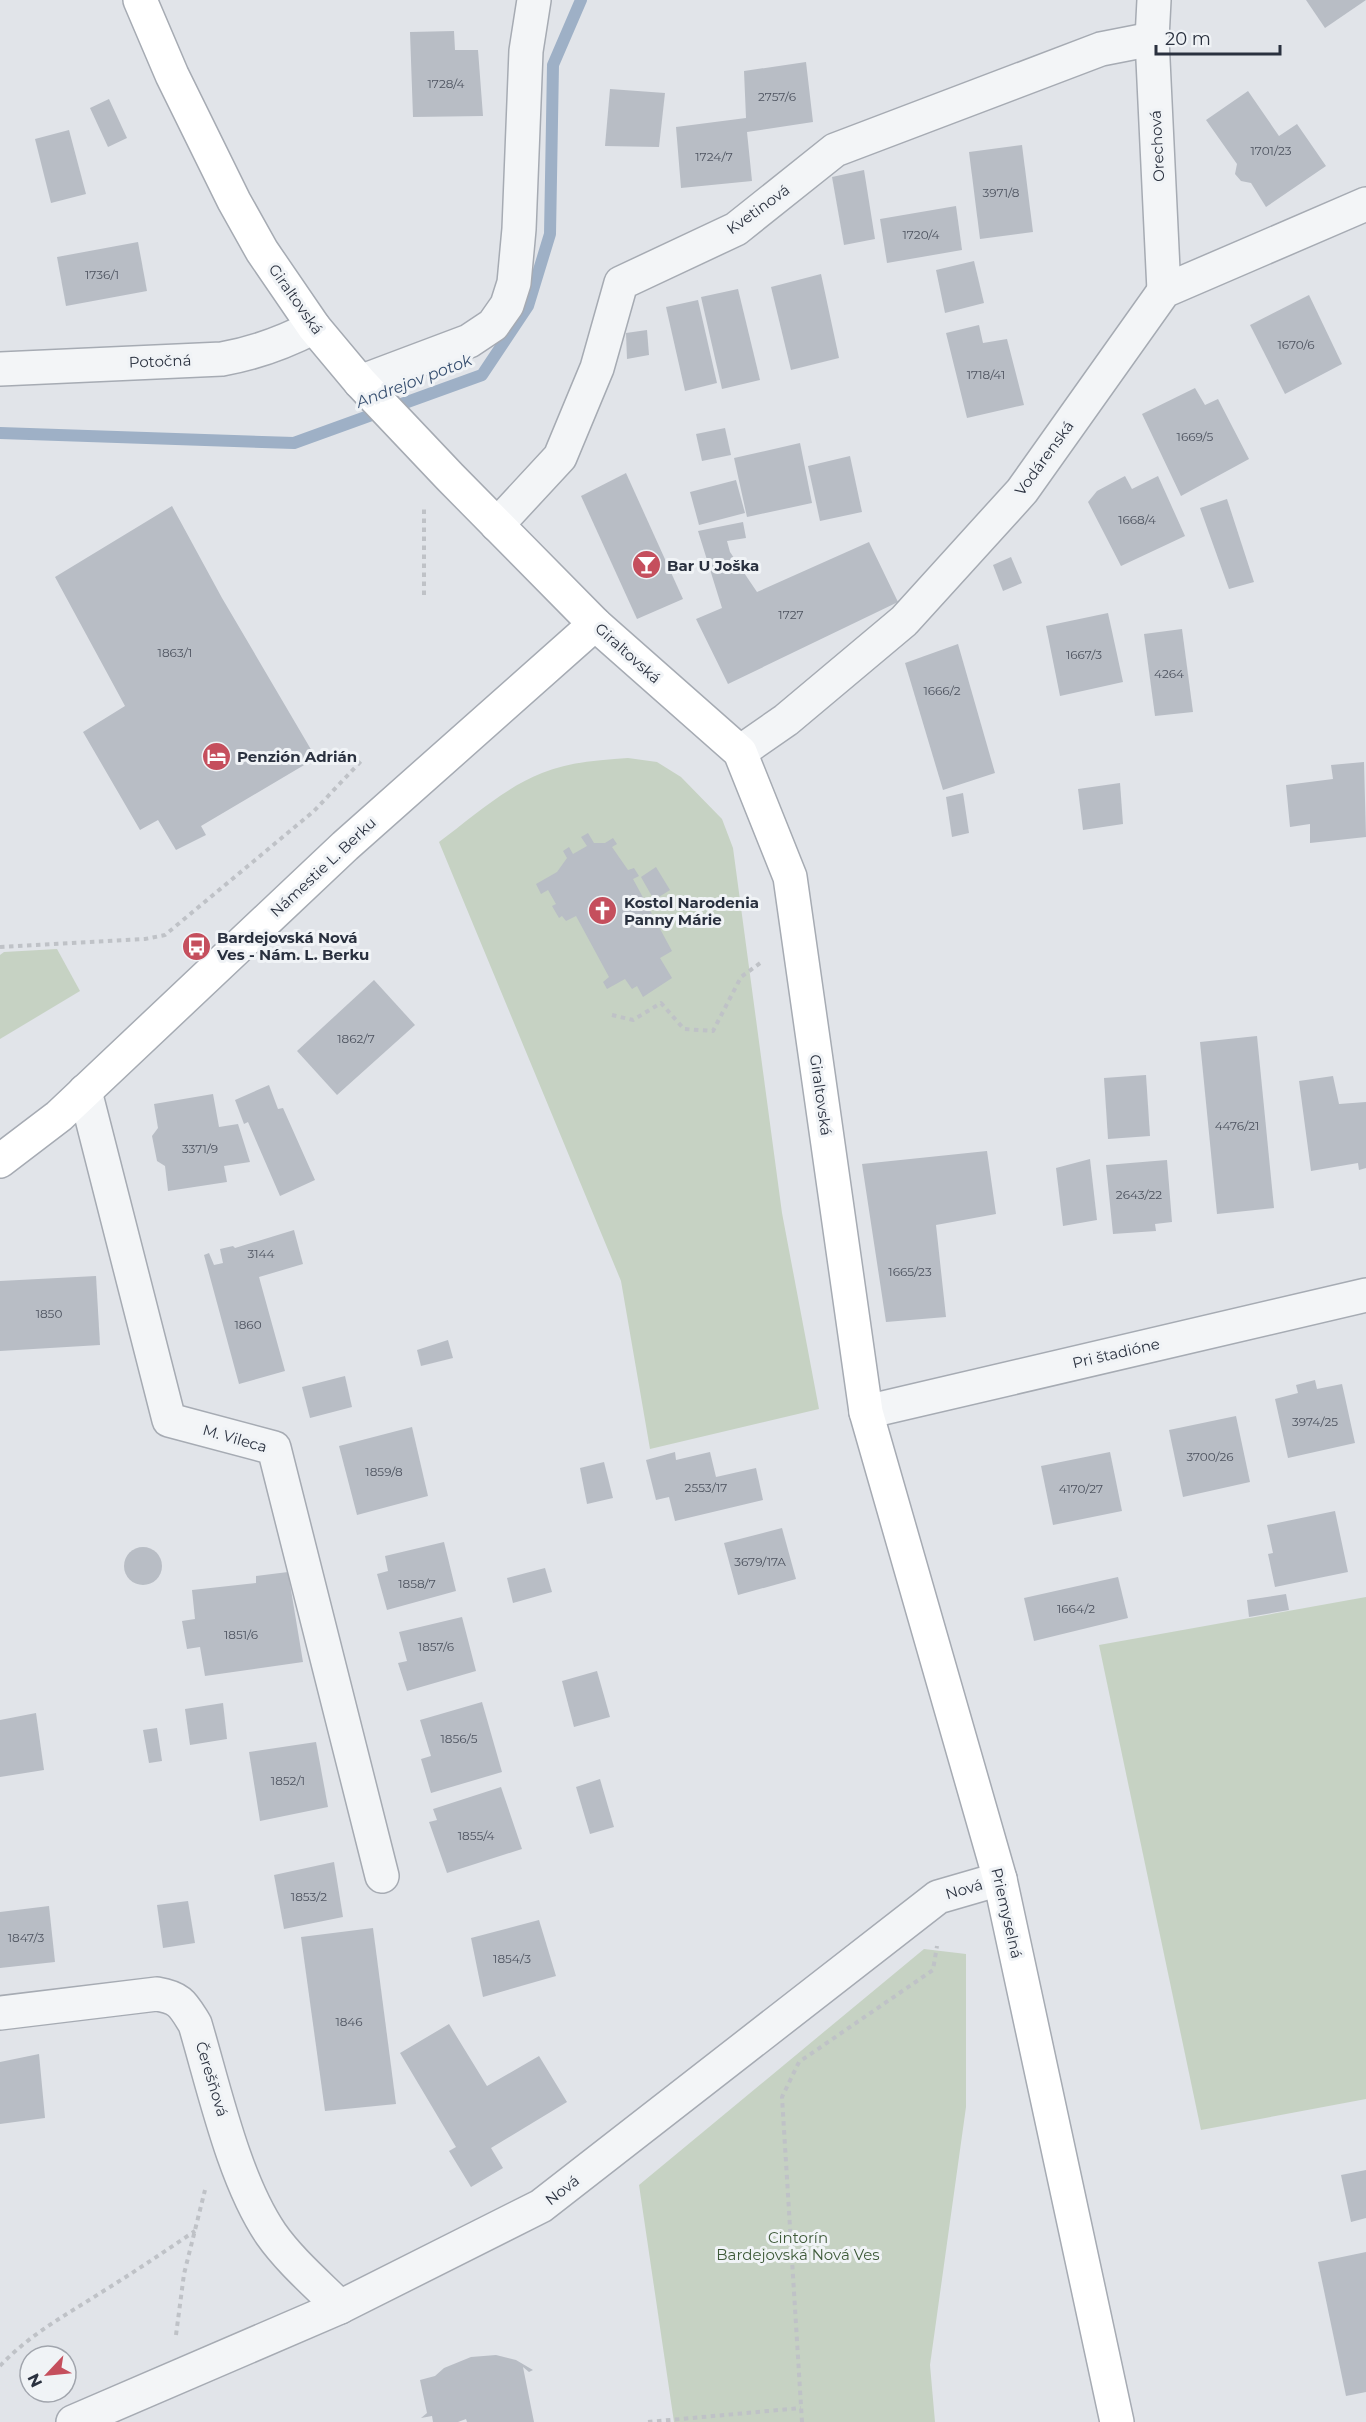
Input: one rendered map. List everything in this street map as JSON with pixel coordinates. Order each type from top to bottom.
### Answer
[{"type":"street","name":"Giraltovská","points":[[140,0],[172,75],[234,201],[262,251],[314,327],[360,382],[595,624],[740,752],[790,877],[866,1412]]},
{"type":"street","points":[[360,382],[469,341],[493,325],[507,305],[514,283],[519,229],[526,51],[534,0]]},
{"type":"street","name":"Orechová","points":[[1154,0],[1152,39],[1164,291]]},
{"type":"street","name":"Kvetinová","points":[[497,525],[560,457],[597,368],[621,283],[736,229],[835,150],[1101,49],[1152,39]]},
{"type":"street","points":[[1164,291],[1366,204]]},
{"type":"street","name":"Vodárenská","points":[[740,752],[786,720],[904,621],[1022,491],[1164,291]]},
{"type":"street","name":"Potočná","points":[[0,369],[222,359],[256,353],[280,345],[314,327]]},
{"type":"street","name":"Námestie L. Berku","points":[[0,1161],[59,1116],[354,838],[595,624]]},
{"type":"street","name":"M. Vileca","points":[[85,1091],[169,1420],[274,1448],[382,1876]]},
{"type":"street","name":"Pri štadióne","points":[[866,1412],[1366,1295]]},
{"type":"street","name":"Priemyselná","points":[[866,1412],[1000,1880],[1117,2422]]},
{"type":"street","name":"Nová","points":[[73,2422],[340,2307],[541,2206],[938,1897],[1000,1880]]},
{"type":"street","name":"Čerešňová","points":[[0,2013],[157,1994],[174,1997],[183,2005],[195,2024],[242,2175],[256,2208],[272,2234],[340,2307]]},
{"type":"path","points":[[424,501],[424,595]]},
{"type":"path","points":[[0,947],[145,939],[165,935],[314,811],[363,759]]},
{"type":"path","points":[[612,1015],[633,1020],[662,1003],[684,1029],[713,1030],[741,977],[768,958]]},
{"type":"path","points":[[802,2422],[782,2097],[799,2062],[933,1970],[938,1939]]},
{"type":"path","points":[[176,2378],[176,2343],[183,2286],[205,2188]]},
{"type":"path","points":[[0,2366],[16,2349],[50,2323],[195,2231]]},
{"type":"path","points":[[648,2422],[801,2408]]},
{"type":"green space","points":[[628,758],[657,762],[681,777],[722,819],[733,848],[782,1213],[819,1409],[650,1449],[621,1281],[439,842],[501,795],[528,779],[552,769],[573,764]]},
{"type":"green space","points":[[57,949],[80,991],[0,1039],[0,955],[4,952]]},
{"type":"green space","points":[[1366,1597],[1366,2099],[1201,2130],[1099,1645]]},
{"type":"green space","name":"Cintorín Bardejovská Nová Ves","points":[[924,1949],[966,1954],[966,2107],[930,2365],[935,2422],[674,2422],[639,2185]]},
{"type":"building","points":[[1306,0],[1366,0],[1325,28]]},
{"type":"building","points":[[454,31],[455,50],[478,50],[483,116],[413,117],[410,32]]},
{"type":"building","points":[[806,62],[813,122],[747,132],[752,181],[681,188],[676,127],[746,118],[744,71]]},
{"type":"building","points":[[610,89],[665,93],[659,147],[605,146]]},
{"type":"building","points":[[1248,91],[1279,136],[1297,124],[1326,166],[1266,207],[1251,183],[1241,181],[1235,174],[1237,164],[1206,120]]},
{"type":"building","points":[[109,99],[127,138],[108,147],[90,108]]},
{"type":"building","points":[[69,130],[86,194],[51,203],[35,139]]},
{"type":"building","points":[[1022,145],[1033,232],[980,239],[969,152]]},
{"type":"building","points":[[864,170],[875,239],[844,245],[832,177]]},
{"type":"building","points":[[956,206],[962,250],[887,263],[880,219]]},
{"type":"building","points":[[138,242],[147,291],[66,306],[57,257]]},
{"type":"building","points":[[974,261],[984,303],[945,313],[936,270]]},
{"type":"building","points":[[821,274],[839,358],[791,370],[771,287]]},
{"type":"building","points":[[738,289],[760,380],[722,389],[701,297]]},
{"type":"building","points":[[1309,295],[1342,364],[1285,394],[1250,325]]},
{"type":"building","points":[[698,300],[717,383],[685,391],[666,307]]},
{"type":"building","points":[[979,325],[983,343],[1007,339],[1024,405],[967,418],[946,333]]},
{"type":"building","points":[[647,330],[649,355],[627,359],[626,333]]},
{"type":"building","points":[[1195,388],[1205,405],[1218,399],[1249,459],[1181,496],[1142,414]]},
{"type":"building","points":[[725,428],[731,455],[702,461],[696,434]]},
{"type":"building","points":[[800,443],[812,503],[747,517],[734,458]]},
{"type":"building","points":[[850,456],[862,512],[820,521],[808,466]]},
{"type":"building","points":[[626,473],[683,599],[637,619],[581,496]]},
{"type":"building","points":[[1125,476],[1132,489],[1158,476],[1185,536],[1121,566],[1088,502],[1097,491]]},
{"type":"building","points":[[736,480],[745,513],[699,525],[690,492]]},
{"type":"building","points":[[1227,499],[1254,582],[1229,589],[1200,508]]},
{"type":"building","points":[[172,506],[222,598],[316,758],[201,826],[206,835],[176,850],[158,820],[140,830],[83,732],[125,706],[55,577]]},
{"type":"building","points":[[743,522],[746,538],[727,541],[730,552],[757,592],[869,542],[898,602],[728,684],[696,619],[722,608],[698,531]]},
{"type":"building","points":[[1011,557],[1022,583],[1003,591],[993,565]]},
{"type":"building","points":[[1108,613],[1123,682],[1060,696],[1046,626]]},
{"type":"building","points":[[1182,629],[1193,712],[1155,716],[1144,634]]},
{"type":"building","points":[[958,644],[995,773],[943,790],[905,663]]},
{"type":"building","points":[[1364,762],[1366,837],[1310,843],[1310,824],[1290,827],[1286,785],[1333,779],[1331,765]]},
{"type":"building","points":[[1120,783],[1123,824],[1083,830],[1078,789]]},
{"type":"building","points":[[963,793],[969,833],[952,837],[946,797]]},
{"type":"building","name":"Kostol Narodenia Panny Márie","points":[[588,833],[594,843],[605,843],[613,838],[617,844],[612,847],[628,870],[634,868],[639,876],[633,879],[672,951],[660,958],[672,978],[643,997],[637,986],[632,989],[625,979],[607,989],[603,982],[609,977],[576,916],[566,921],[562,916],[559,918],[552,906],[556,904],[548,890],[541,894],[536,884],[557,872],[567,858],[563,851],[569,847],[573,854],[587,846],[581,837]]},
{"type":"building","points":[[656,867],[670,890],[654,900],[641,877]]},
{"type":"building","points":[[374,980],[415,1025],[337,1095],[297,1051]]},
{"type":"building","points":[[1257,1036],[1274,1208],[1217,1214],[1200,1042]]},
{"type":"building","points":[[1146,1075],[1150,1136],[1108,1139],[1104,1078]]},
{"type":"building","points":[[1333,1076],[1339,1104],[1366,1102],[1366,1168],[1359,1170],[1358,1163],[1311,1171],[1299,1081]]},
{"type":"building","points":[[269,1085],[278,1109],[283,1108],[315,1180],[280,1196],[248,1122],[244,1124],[235,1100]]},
{"type":"building","points":[[213,1094],[219,1127],[238,1124],[250,1162],[224,1166],[227,1182],[168,1191],[165,1166],[157,1161],[152,1136],[158,1128],[154,1104]]},
{"type":"building","points":[[987,1151],[996,1214],[936,1225],[946,1317],[886,1322],[862,1164]]},
{"type":"building","points":[[1090,1159],[1097,1220],[1063,1226],[1056,1168]]},
{"type":"building","points":[[1167,1160],[1172,1222],[1155,1224],[1156,1231],[1113,1234],[1106,1165]]},
{"type":"building","points":[[294,1230],[303,1264],[259,1277],[285,1371],[239,1384],[204,1255],[209,1253],[214,1265],[223,1263],[220,1249],[233,1246],[235,1248]]},
{"type":"building","points":[[96,1276],[100,1345],[0,1351],[0,1281]]},
{"type":"building","points":[[448,1340],[453,1358],[421,1366],[417,1350]]},
{"type":"building","points":[[345,1376],[352,1407],[310,1418],[302,1387]]},
{"type":"building","points":[[1315,1380],[1317,1389],[1342,1384],[1355,1443],[1288,1458],[1275,1399],[1298,1393],[1296,1385]]},
{"type":"building","points":[[1236,1416],[1250,1482],[1183,1497],[1169,1430]]},
{"type":"building","points":[[412,1427],[428,1496],[357,1515],[339,1446]]},
{"type":"building","points":[[675,1452],[676,1460],[710,1452],[716,1477],[756,1468],[763,1500],[675,1521],[669,1497],[656,1500],[646,1460]]},
{"type":"building","points":[[1110,1452],[1122,1511],[1053,1525],[1041,1466]]},
{"type":"building","points":[[604,1462],[613,1498],[587,1504],[580,1468]]},
{"type":"building","points":[[1335,1511],[1348,1572],[1275,1587],[1268,1554],[1273,1553],[1267,1525]]},
{"type":"building","points":[[782,1528],[796,1579],[738,1595],[724,1543]]},
{"type":"building","points":[[444,1542],[456,1591],[387,1610],[377,1574],[388,1571],[385,1556]]},
{"type":"building","points":[[143,1547],[157,1552],[162,1566],[157,1580],[143,1585],[129,1580],[124,1566],[129,1552]]},
{"type":"building","points":[[545,1568],[552,1592],[513,1603],[507,1578]]},
{"type":"building","points":[[288,1572],[303,1662],[205,1676],[200,1647],[187,1649],[182,1621],[195,1619],[192,1590],[256,1583],[256,1576]]},
{"type":"building","points":[[1118,1577],[1128,1618],[1034,1641],[1024,1598]]},
{"type":"building","points":[[1286,1594],[1289,1610],[1249,1617],[1247,1600]]},
{"type":"building","points":[[462,1617],[476,1671],[407,1691],[398,1663],[407,1661],[399,1632]]},
{"type":"building","points":[[597,1671],[610,1717],[574,1727],[562,1681]]},
{"type":"building","points":[[482,1702],[502,1772],[431,1793],[421,1759],[431,1756],[420,1720]]},
{"type":"building","points":[[223,1703],[227,1739],[190,1745],[185,1709]]},
{"type":"building","points":[[36,1713],[44,1770],[0,1777],[0,1720]]},
{"type":"building","points":[[157,1728],[162,1761],[149,1763],[143,1730]]},
{"type":"building","points":[[316,1742],[328,1807],[260,1821],[249,1752]]},
{"type":"building","points":[[600,1779],[614,1827],[590,1834],[576,1787]]},
{"type":"building","points":[[501,1787],[522,1849],[447,1873],[429,1822],[437,1820],[433,1809]]},
{"type":"building","points":[[334,1862],[343,1917],[284,1929],[274,1875]]},
{"type":"building","points":[[188,1901],[195,1943],[163,1948],[157,1905]]},
{"type":"building","points":[[49,1906],[55,1962],[0,1968],[0,1912]]},
{"type":"building","points":[[539,1920],[556,1976],[483,1997],[471,1938]]},
{"type":"building","points":[[373,1928],[396,2104],[325,2111],[301,1937]]},
{"type":"building","points":[[449,2024],[487,2086],[539,2056],[567,2102],[491,2148],[503,2168],[471,2187],[449,2151],[456,2147],[400,2053]]},
{"type":"building","points":[[39,2054],[45,2118],[0,2124],[0,2062]]},
{"type":"building","points":[[1366,2170],[1366,2218],[1351,2222],[1341,2175]]},
{"type":"building","points":[[1366,2252],[1366,2392],[1346,2396],[1318,2262]]},
{"type":"building","points":[[496,2355],[516,2360],[533,2370],[529,2372],[523,2367],[534,2422],[467,2422],[466,2419],[458,2422],[433,2422],[432,2416],[421,2418],[427,2413],[420,2380],[435,2376],[444,2368],[471,2357]]},
{"type":"waterway","name":"Andrejov potok","points":[[0,433],[294,443],[482,375],[528,306],[550,234],[553,65],[581,0]]},
{"type":"place","name":"Bar U Joška","points":[[646,565]]},
{"type":"place","name":"Penzión Adrián","points":[[216,756]]},
{"type":"place","name":"Kostol Narodenia Panny Márie","points":[[603,911]]},
{"type":"place","name":"Bardejovská Nová Ves - Nám. L. Berku","points":[[196,946]]}]
